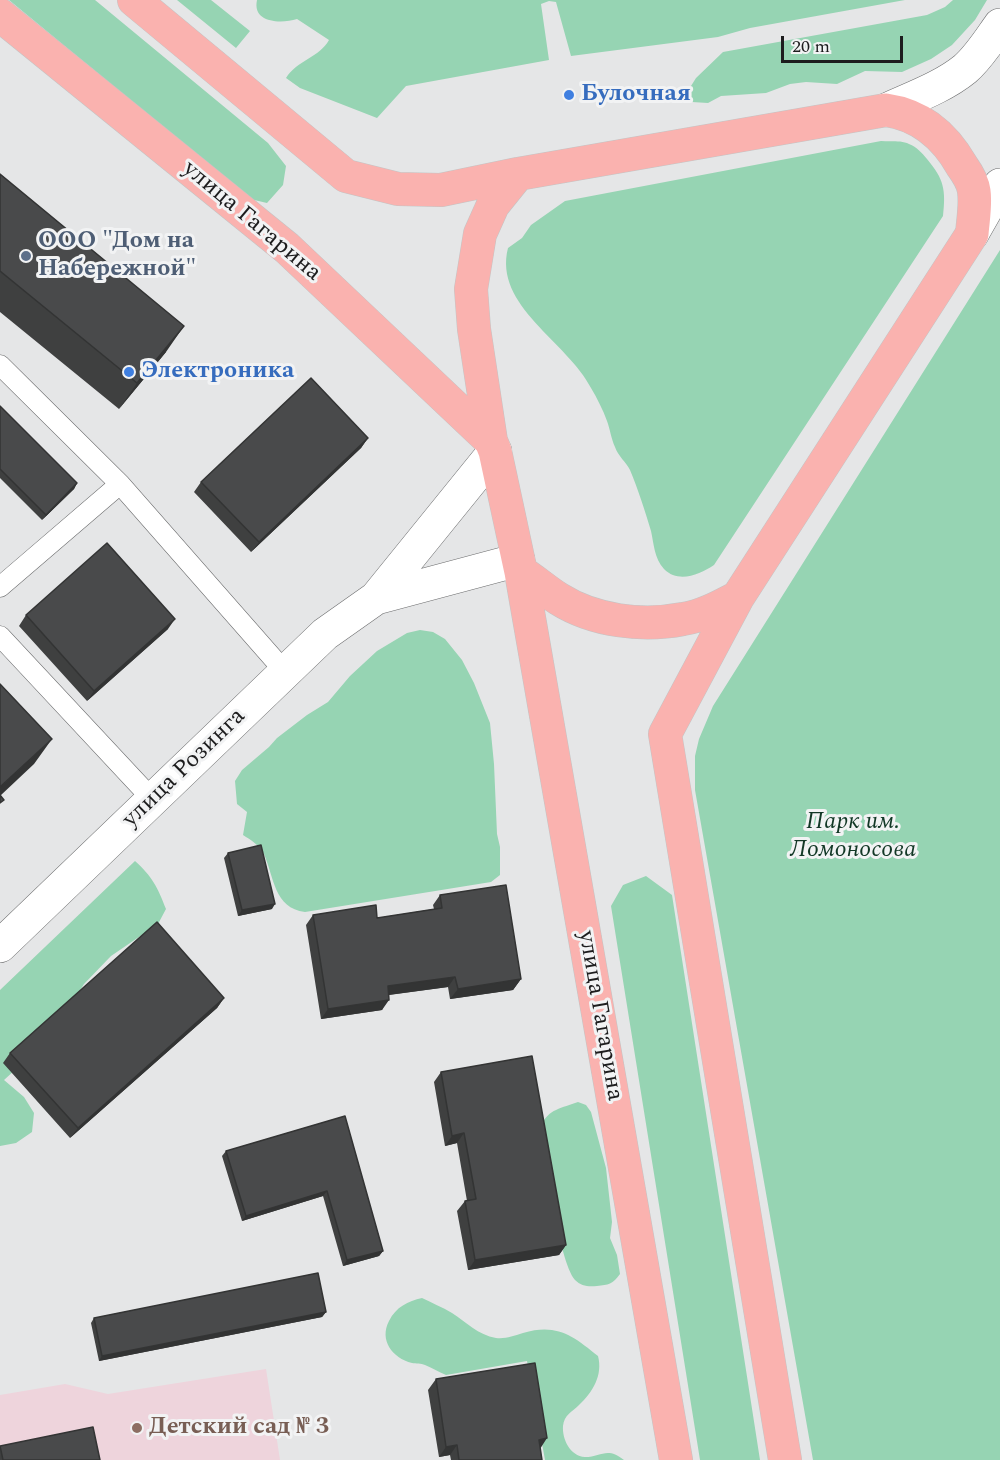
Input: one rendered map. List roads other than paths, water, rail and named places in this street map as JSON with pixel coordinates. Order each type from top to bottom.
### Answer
[{"type":"main road","points":[[134,0],[346,176],[398,189],[441,190],[518,174],[886,110],[906,114],[932,128],[945,139],[974,189],[972,234],[738,597],[665,734],[785,1460]]},
{"type":"main road","name":"улица Гагарина","points":[[0,15],[287,248],[493,446]]},
{"type":"main road","name":"улица Гагарина","points":[[518,174],[493,205],[480,234],[471,289],[474,329],[493,446],[520,566],[676,1460]]},
{"type":"main road","points":[[520,566],[559,599],[601,616],[627,622],[655,623],[684,619],[711,611],[738,597]]},
{"type":"street","points":[[886,110],[966,68],[1000,25]]},
{"type":"street","points":[[972,234],[1000,185]]},
{"type":"street","points":[[376,598],[493,446]]},
{"type":"street","points":[[376,598],[520,566]]},
{"type":"street","name":"улица Розинга","points":[[0,946],[325,634],[376,598]]},
{"type":"lane","points":[[0,365],[120,484],[286,673]]},
{"type":"lane","points":[[0,586],[120,484]]},
{"type":"lane","points":[[0,636],[153,800]]},
{"type":"place","name":"Булочная","points":[[569,95]]},
{"type":"place","name":"ООО \"Дом на Набережной\"","points":[[26,256]]},
{"type":"place","name":"Электроника","points":[[129,372]]},
{"type":"place","name":"Детский сад № 3","points":[[137,1428]]},
{"type":"park label","name":"Парк им. Ломоносова","points":[[853,837]]}]
